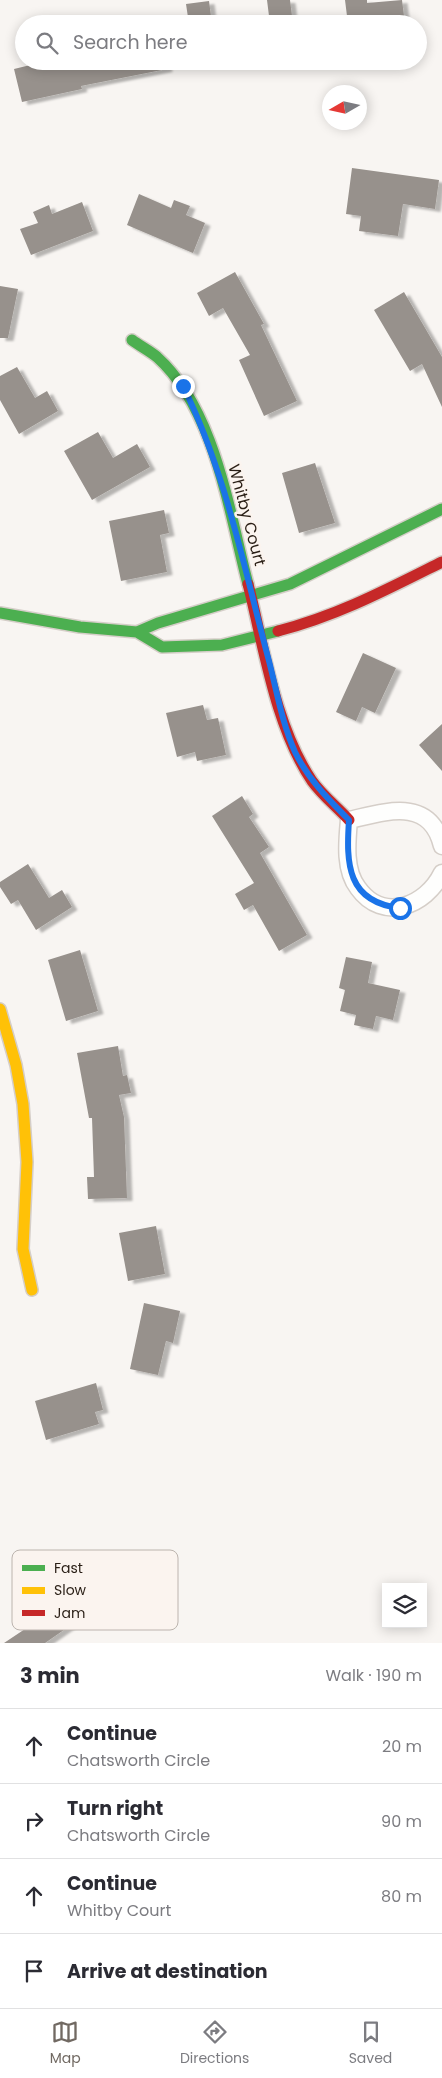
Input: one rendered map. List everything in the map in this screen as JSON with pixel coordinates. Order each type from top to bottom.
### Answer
[{"type":"street","name":"Whitby Court","points":[[132,340],[157,357],[183,386],[202,425],[219,470],[276,696],[296,752],[313,782],[349,820]]},
{"type":"street","points":[[136,632],[158,623],[252,597],[290,584],[442,509]]},
{"type":"street","points":[[0,613],[80,627],[136,632],[162,647],[222,645],[314,622],[348,608],[442,562]]},
{"type":"street","points":[[442,846],[432,824],[410,811],[396,810],[349,820],[349,867],[357,888],[368,899],[382,906],[400,908],[414,903],[427,895],[442,873]]},
{"type":"street","points":[[0,1009],[18,1072],[26,1127],[27,1161],[22,1232],[24,1261],[32,1290]]},
{"type":"building","points":[[267,0],[290,0],[292,15],[269,15]]},
{"type":"building","points":[[345,0],[367,0],[367,3],[402,0],[404,15],[347,15]]},
{"type":"building","points":[[209,1],[211,15],[188,15],[186,4]]},
{"type":"building","points":[[14,69],[162,70],[81,86],[82,89],[22,102]]},
{"type":"building","points":[[352,168],[439,180],[435,209],[403,204],[398,236],[359,231],[361,216],[346,214]]},
{"type":"building","points":[[139,194],[171,208],[174,200],[190,206],[186,215],[205,223],[193,253],[127,225]]},
{"type":"building","points":[[82,202],[93,231],[31,255],[20,229],[38,223],[33,212],[49,205],[52,214]]},
{"type":"building","points":[[235,272],[264,324],[261,325],[297,401],[264,416],[239,360],[250,355],[223,308],[209,316],[197,293]]},
{"type":"building","points":[[0,286],[18,289],[8,338],[0,338]]},
{"type":"building","points":[[404,292],[442,357],[442,407],[422,364],[410,371],[374,310]]},
{"type":"building","points":[[17,367],[35,398],[47,391],[58,411],[19,434],[0,400],[0,376]]},
{"type":"building","points":[[98,432],[113,458],[137,444],[150,467],[92,500],[64,451]]},
{"type":"building","points":[[315,463],[335,523],[299,533],[282,473]]},
{"type":"building","points":[[164,510],[169,533],[160,535],[167,572],[121,581],[109,521]]},
{"type":"building","points":[[363,653],[396,668],[375,713],[362,707],[356,721],[336,712]]},
{"type":"building","points":[[203,705],[207,720],[218,718],[226,755],[197,761],[195,752],[177,757],[166,713]]},
{"type":"building","points":[[442,724],[442,771],[419,745]]},
{"type":"building","points":[[242,796],[253,814],[249,817],[269,847],[260,853],[307,935],[279,951],[253,905],[244,910],[235,894],[254,883],[212,816]]},
{"type":"building","points":[[28,864],[49,898],[62,890],[72,907],[36,930],[18,900],[11,904],[0,887],[0,882]]},
{"type":"building","points":[[80,950],[98,1011],[66,1021],[48,960]]},
{"type":"building","points":[[346,957],[372,962],[368,983],[400,990],[393,1020],[376,1016],[373,1029],[354,1025],[356,1015],[340,1011],[345,990],[339,988]]},
{"type":"building","points":[[118,1046],[123,1076],[127,1075],[131,1093],[119,1095],[124,1117],[127,1198],[88,1199],[87,1177],[94,1177],[92,1118],[89,1118],[77,1053]]},
{"type":"building","points":[[156,1226],[165,1274],[128,1281],[119,1233]]},
{"type":"building","points":[[144,1303],[180,1311],[173,1343],[166,1341],[158,1375],[130,1369]]},
{"type":"building","points":[[96,1383],[103,1410],[95,1412],[99,1424],[46,1440],[35,1401]]},
{"type":"building","points":[[24,1630],[64,1630],[45,1643],[4,1643]]},
{"type":"traffic: fast","points":[[132,340],[157,357],[177,379],[193,404],[217,463],[248,584]]},
{"type":"traffic: fast","points":[[137,632],[158,623],[290,584],[442,509]]},
{"type":"traffic: fast","points":[[0,613],[80,627],[137,632],[162,647],[222,645],[278,631]]},
{"type":"traffic: slow","points":[[0,1009],[16,1065],[23,1104],[27,1162],[23,1249],[32,1290]]},
{"type":"traffic: jam","points":[[278,631],[342,610],[442,562]]},
{"type":"traffic: jam","points":[[248,584],[272,686],[289,736],[299,759],[312,781],[349,820]]},
{"type":"route","points":[[183,386],[202,425],[219,470],[276,696],[296,752],[313,782],[323,795],[349,820],[347,844],[349,867],[357,888],[368,899],[382,906],[400,908]]}]
